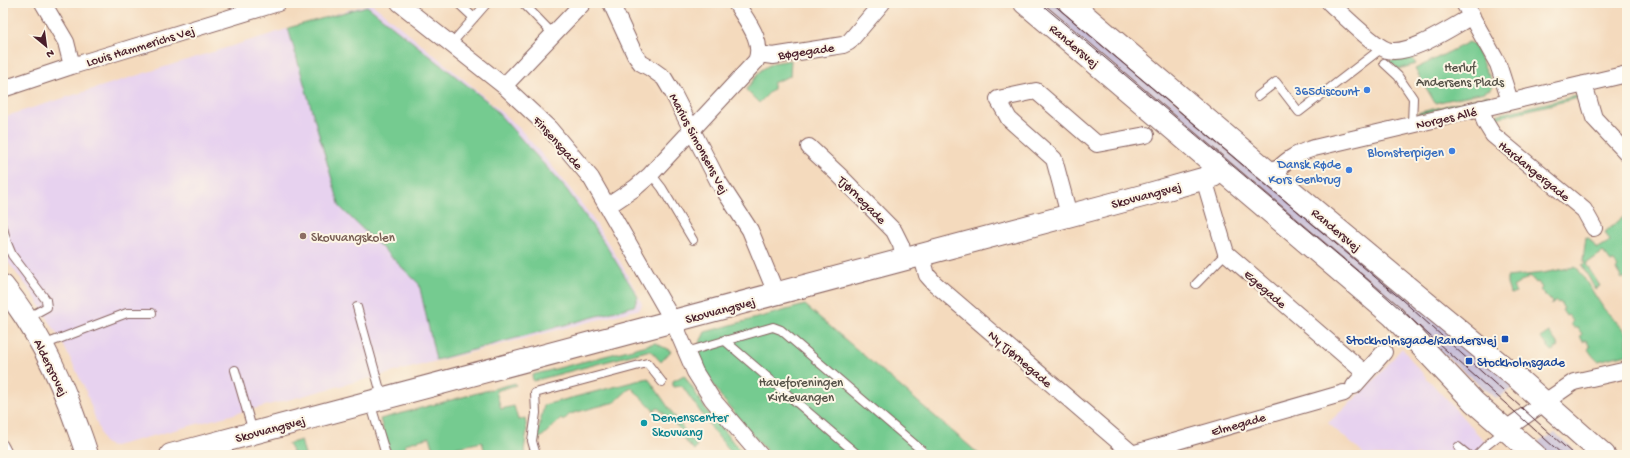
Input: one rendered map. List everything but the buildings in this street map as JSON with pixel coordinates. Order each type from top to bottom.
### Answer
[{"type":"street","points":[[43,3],[66,42],[72,66]]},
{"type":"street","name":"Louis Hammerichs Vej","points":[[3,89],[72,66],[278,3]]},
{"type":"street","name":"Finsensgade","points":[[399,3],[504,86],[549,128],[591,178],[673,321]]},
{"type":"street","points":[[504,86],[583,3]]},
{"type":"street","name":"Marius Simonsens Vej","points":[[611,3],[641,63],[664,78],[693,129],[718,181],[750,230],[776,293]]},
{"type":"street","points":[[608,206],[635,188],[651,174],[748,71],[759,54],[758,40],[736,3]]},
{"type":"street","name":"Bøgegade","points":[[759,54],[773,56],[843,45],[849,42],[882,3]]},
{"type":"street","name":"Randersvej","points":[[1025,3],[1212,174],[1392,315],[1474,402],[1535,455]]},
{"type":"street","name":"Randersvej","points":[[1070,3],[1272,176],[1518,379],[1604,455]]},
{"type":"street","points":[[1330,3],[1383,55],[1388,50],[1400,51],[1412,48],[1468,10],[1498,64],[1510,101]]},
{"type":"street","name":"Norges Allé","points":[[1272,176],[1285,161],[1306,150],[1627,74]]},
{"type":"street","points":[[1584,84],[1594,118],[1627,153]]},
{"type":"street","points":[[1070,215],[1054,159],[1010,119],[998,99],[1036,91],[1097,144],[1146,135]]},
{"type":"street","name":"Hardangergade","points":[[1481,108],[1485,122],[1493,135],[1584,210],[1594,228]]},
{"type":"street","name":"Tjørnegade","points":[[808,147],[839,175],[894,231],[900,245],[912,256]]},
{"type":"street","points":[[1212,174],[1226,253]]},
{"type":"street","name":"Skovvangsvej","points":[[170,455],[1070,215],[1212,174]]},
{"type":"street","name":"Egegade","points":[[1226,253],[1365,373]]},
{"type":"street","name":"Ny Tjørnegade","points":[[912,256],[934,284],[1133,454]]},
{"type":"street","name":"Aldersrovej","points":[[6,295],[26,318],[64,388],[87,455]]},
{"type":"street","points":[[673,321],[695,372],[712,399],[760,455]]},
{"type":"street","points":[[1365,373],[1384,352]]},
{"type":"street","points":[[1506,430],[1574,382],[1627,370]]},
{"type":"street","name":"Elmegade","points":[[1133,454],[1349,389],[1365,373]]},
{"type":"lane","points":[[458,3],[474,18]]},
{"type":"lane","points":[[451,44],[487,3]]},
{"type":"lane","points":[[523,3],[553,34]]},
{"type":"lane","points":[[1258,96],[1276,82],[1299,112],[1383,55],[1413,98],[1412,124]]},
{"type":"lane","points":[[651,174],[662,188],[693,240]]},
{"type":"lane","points":[[3,228],[7,244],[12,255],[46,300],[47,307],[26,318]]},
{"type":"lane","points":[[1196,284],[1226,253]]},
{"type":"lane","points":[[357,307],[386,455]]},
{"type":"lane","points":[[42,346],[127,313],[152,313]]},
{"type":"lane","points":[[686,352],[773,327],[781,330],[927,455]]},
{"type":"lane","points":[[724,340],[858,455]]},
{"type":"lane","points":[[536,455],[532,441],[536,413],[535,393],[647,363],[662,382]]},
{"type":"lane","points":[[235,370],[253,433]]},
{"type":"lane","points":[[1476,455],[1506,430]]},
{"type":"lane","points":[[3,444],[10,455]]},
{"type":"lane","points":[[1458,447],[1468,455]]},
{"type":"shaded area","name":"Skovvangskolen","points":[[371,3],[472,86],[520,129],[557,172],[591,216],[622,265],[639,297],[642,304],[640,309],[347,384],[111,447],[103,441],[85,389],[62,342],[33,294],[3,256],[3,117]]},
{"type":"shaded area","points":[[1033,3],[1059,3],[1515,386],[1496,399]]},
{"type":"shaded area","points":[[1402,348],[1415,365],[1497,455],[1365,455],[1328,423],[1371,384]]},
{"type":"shaded area","points":[[1555,433],[1580,455],[1546,455],[1533,445]]},
{"type":"green space","points":[[367,6],[488,102],[567,190],[603,241],[638,297],[634,306],[436,360],[419,284],[340,207],[288,28]]},
{"type":"green space","name":"Herluf Andersens Plads","points":[[1469,42],[1473,44],[1491,80],[1492,88],[1484,92],[1435,103],[1415,69]]},
{"type":"green space","points":[[1411,56],[1416,64],[1399,69],[1388,61],[1398,60]]},
{"type":"green space","points":[[791,60],[790,76],[773,83],[773,89],[759,103],[746,90],[761,70],[773,63]]},
{"type":"green space","points":[[1489,95],[1490,98],[1420,114],[1417,113]]},
{"type":"green space","points":[[1581,95],[1582,97],[1492,119],[1491,116]]},
{"type":"green space","points":[[1627,214],[1627,281],[1625,277],[1622,279],[1616,269],[1618,267],[1613,261],[1611,262],[1603,252],[1586,264],[1600,286],[1595,289],[1582,265],[1585,263],[1583,260],[1586,237],[1589,238],[1597,249],[1610,241],[1605,232]]},
{"type":"green space","points":[[1574,267],[1578,269],[1604,309],[1627,333],[1627,354],[1598,361],[1588,349],[1590,347],[1586,340],[1583,342],[1580,336],[1582,334],[1577,327],[1575,329],[1571,323],[1573,321],[1568,315],[1566,316],[1562,310],[1564,309],[1560,302],[1557,303],[1556,301],[1551,305],[1552,302],[1540,290],[1542,288],[1538,282],[1536,283],[1530,276],[1513,287],[1516,292],[1512,294],[1510,293],[1507,284],[1507,277],[1543,273]]},
{"type":"green space","name":"Haveforeningen Kirkevangen","points":[[805,305],[980,455],[770,455],[722,398],[694,354],[705,332]]},
{"type":"green space","points":[[1549,332],[1559,346],[1552,351],[1540,338]]},
{"type":"green space","points":[[655,343],[671,351],[661,362],[650,350],[533,381],[532,375]]},
{"type":"green space","points":[[684,375],[707,411],[744,455],[733,455],[713,430],[682,386],[673,387],[673,381]]},
{"type":"green space","points":[[648,378],[689,437],[697,446],[694,450],[678,433],[681,430],[658,408],[654,411],[631,387],[615,402],[570,414],[563,421],[561,419],[536,442],[544,405]]},
{"type":"green space","points":[[515,383],[516,385],[496,391],[501,409],[514,406],[518,420],[525,418],[527,431],[524,450],[527,455],[486,455],[482,442],[444,450],[445,452],[435,454],[430,437],[405,444],[407,455],[390,454],[380,419]]},
{"type":"green space","points":[[301,440],[305,455],[294,455],[288,444]]},
{"type":"tram line","points":[[1040,3],[1362,275],[1563,455]]},
{"type":"tram line","points":[[1052,3],[1401,299],[1574,455]]},
{"type":"place","name":"365discount","points":[[1367,90]]},
{"type":"place","name":"Blomsterpigen","points":[[1452,151]]},
{"type":"place","name":"Dansk Røde Kors Genbrug","points":[[1349,170]]},
{"type":"place","name":"Skovvangskolen","points":[[303,236]]},
{"type":"place","name":"Stockholmsgade/Randersvej","points":[[1505,339]]},
{"type":"place","name":"Stockholmsgade","points":[[1469,361]]},
{"type":"place","name":"Demenscenter Skovvang","points":[[644,423]]}]
